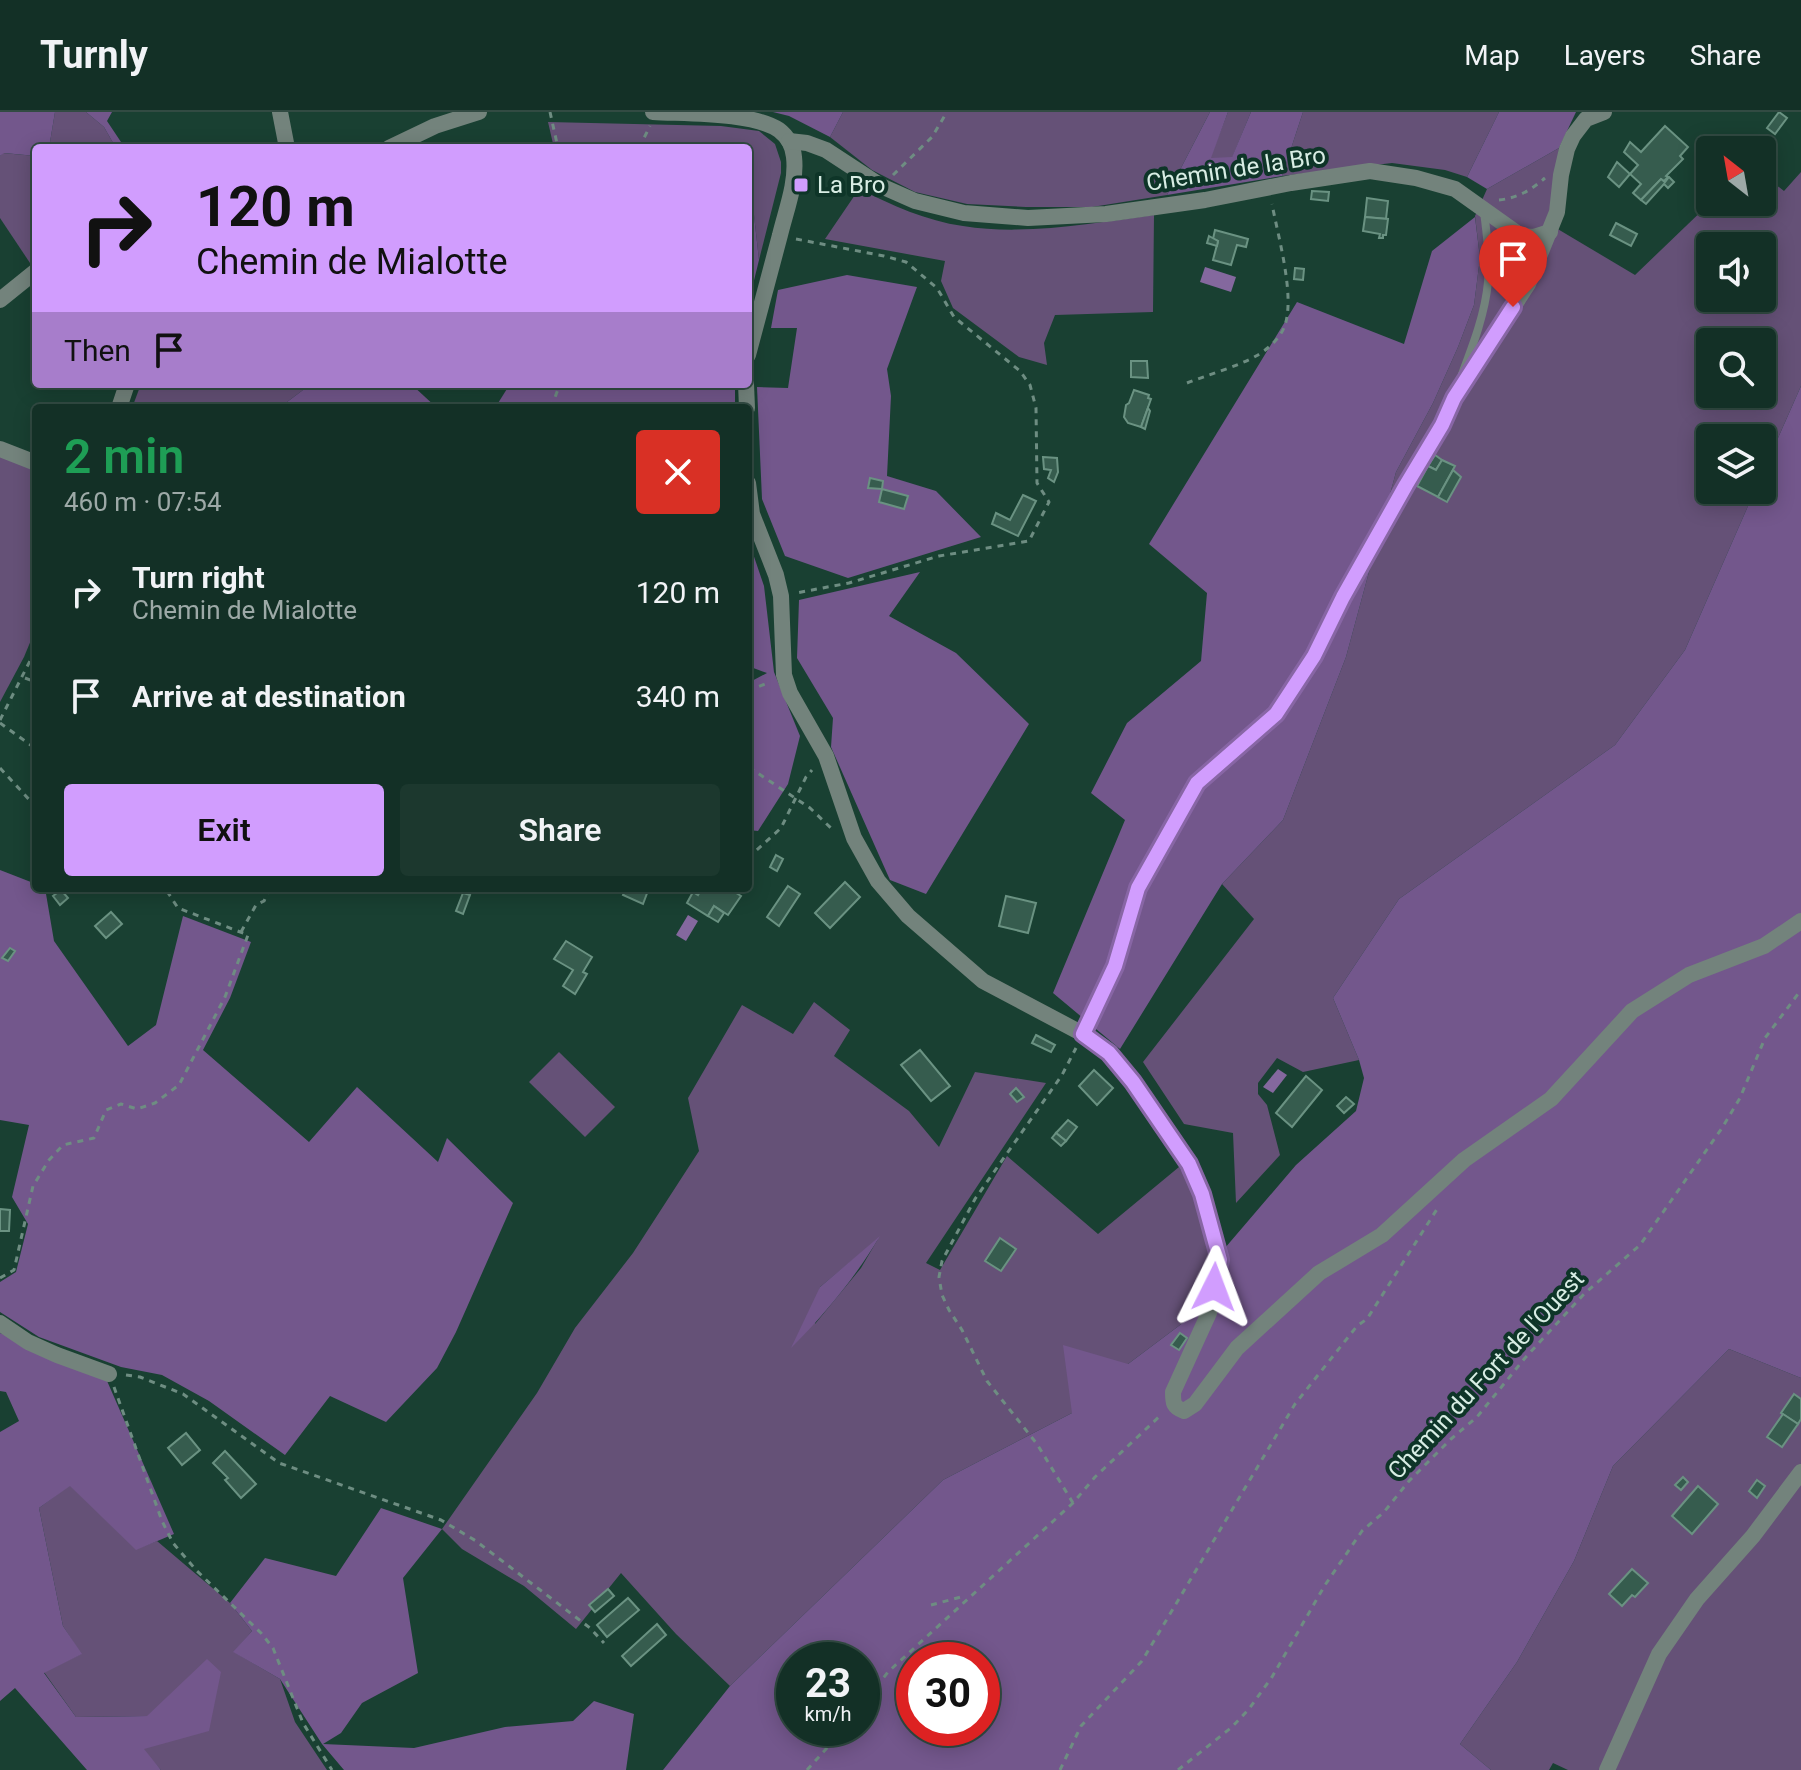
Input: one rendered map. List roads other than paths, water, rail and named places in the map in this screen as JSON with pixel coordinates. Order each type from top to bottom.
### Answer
[{"type":"street","points":[[280,112],[286,144]]},
{"type":"street","points":[[397,144],[435,126],[479,112]]},
{"type":"street","name":"Chemin de la Bro","points":[[655,112],[756,119],[782,131],[789,141],[826,150],[881,186],[915,201],[964,213],[1028,218],[1106,214],[1370,171],[1416,178],[1455,189],[1521,236],[1534,237],[1550,232]]},
{"type":"street","points":[[1083,1034],[1115,966],[1138,888],[1197,783],[1276,714],[1314,656],[1343,597],[1442,425],[1454,398],[1528,284],[1557,212],[1561,175],[1573,136],[1586,116],[1604,112]]},
{"type":"street","points":[[752,340],[792,184],[794,156],[789,141]]},
{"type":"street","points":[[0,300],[32,274]]},
{"type":"street","points":[[0,449],[32,461]]},
{"type":"street","points":[[752,514],[781,596],[784,675],[790,693],[826,756],[854,838],[878,881],[908,916],[983,981],[1083,1034],[1109,1053],[1133,1082],[1189,1164],[1202,1194],[1220,1260],[1209,1313],[1173,1392],[1173,1403],[1184,1411],[1195,1404],[1237,1348],[1319,1273],[1382,1235],[1464,1160],[1551,1099],[1632,1011],[1689,975],[1764,946],[1801,921]]},
{"type":"street","points":[[0,1323],[28,1342],[109,1374]]},
{"type":"street","points":[[1607,1770],[1659,1654],[1697,1599],[1753,1536],[1801,1472]]},
{"type":"lane","points":[[1454,398],[1477,332],[1488,284],[1489,256],[1479,204]]},
{"type":"place","name":"La Bro","points":[[801,185]]}]
